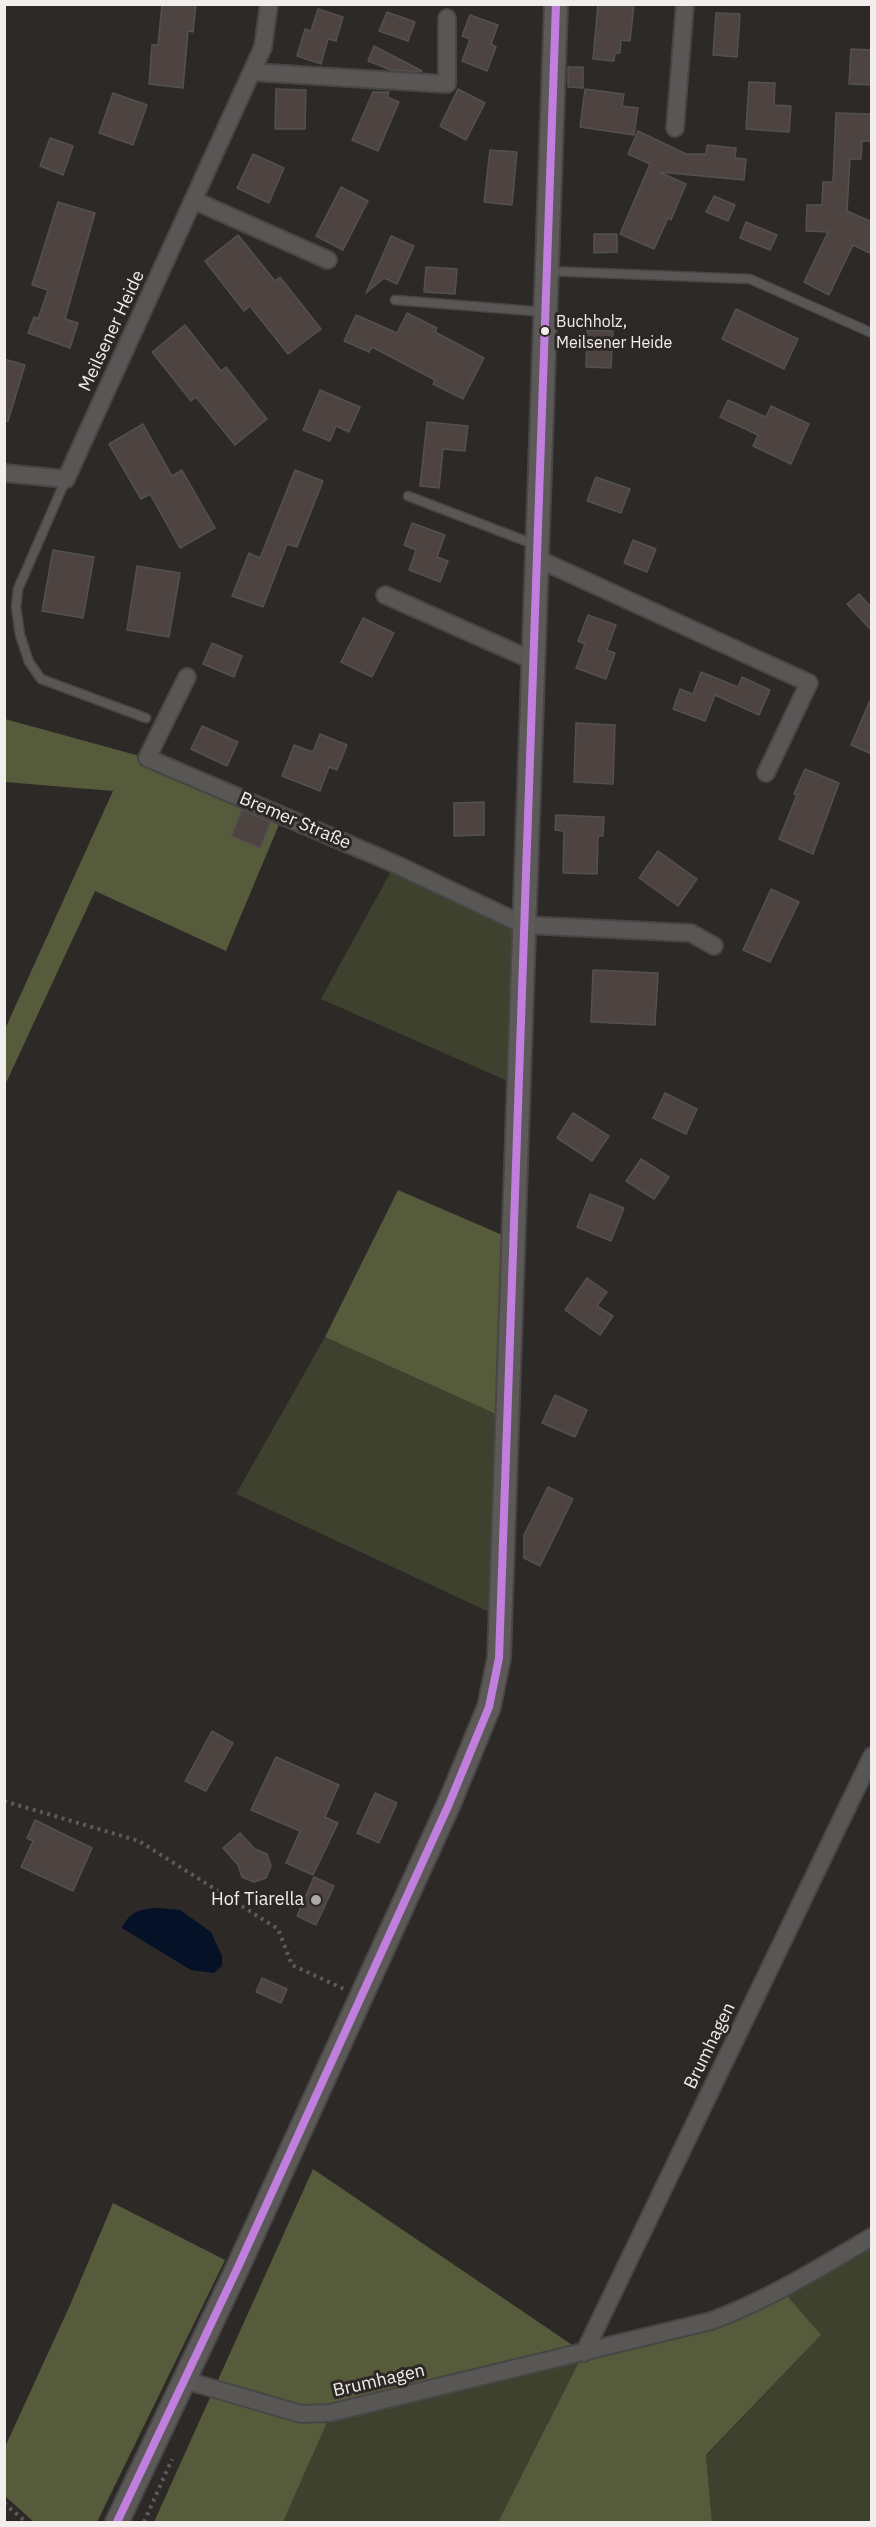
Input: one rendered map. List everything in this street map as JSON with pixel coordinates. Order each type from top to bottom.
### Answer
[{"type":"street","name":"Meilsener Heide","points":[[66,478],[263,47],[269,4]]},
{"type":"street","points":[[117,2523],[361,1997],[473,1749],[489,1707],[499,1658],[556,4]]},
{"type":"street","points":[[675,128],[686,4]]},
{"type":"street","points":[[252,72],[447,84],[447,18]]},
{"type":"street","points":[[193,200],[328,260]]},
{"type":"street","points":[[4,473],[66,478]]},
{"type":"street","points":[[538,553],[809,683],[765,773]]},
{"type":"street","points":[[385,595],[534,661]]},
{"type":"street","name":"Bremer Straße","points":[[187,677],[147,758],[395,864],[524,925],[691,933],[714,946]]},
{"type":"street","name":"Brumhagen","points":[[584,2353],[872,1756]]},
{"type":"street","name":"Brumhagen","points":[[184,2380],[301,2414],[330,2413],[711,2321],[746,2308],[782,2290],[872,2237]]},
{"type":"lane","points":[[547,271],[750,279],[872,333]]},
{"type":"lane","points":[[395,300],[546,312]]},
{"type":"lane","name":"Meilsener Heide","points":[[66,478],[18,589],[17,616],[20,635],[29,662],[41,679],[146,718]]},
{"type":"lane","points":[[408,496],[538,553]]},
{"type":"path","points":[[4,1801],[139,1841],[278,1929],[292,1965],[361,1997]]},
{"type":"path","points":[[144,2523],[176,2449]]},
{"type":"path","points":[[4,2503],[26,2523]]},
{"type":"green space","points":[[5,719],[147,758],[283,815],[226,951],[95,891],[5,1085],[5,1029],[113,791],[5,782]]},
{"type":"green space","points":[[395,864],[524,925],[519,1086],[321,999]]},
{"type":"green space","points":[[398,1190],[514,1240],[509,1420],[325,1337]]},
{"type":"green space","points":[[325,1337],[509,1420],[500,1617],[236,1494]]},
{"type":"green space","points":[[313,2169],[584,2353],[782,2290],[821,2335],[706,2455],[712,2522],[498,2522],[583,2354],[331,2413],[283,2522],[154,2522]]},
{"type":"green space","points":[[113,2203],[225,2260],[97,2522],[34,2522],[5,2496],[5,2447],[71,2303]]},
{"type":"green space","points":[[871,2237],[871,2522],[712,2522],[706,2456],[820,2336],[782,2290]]},
{"type":"green space","points":[[584,2353],[498,2522],[283,2522],[330,2413]]},
{"type":"water","points":[[158,1908],[180,1910],[211,1932],[222,1956],[222,1966],[214,1973],[191,1970],[122,1928],[132,1914]]},
{"type":"building","points":[[162,4],[196,4],[193,32],[188,31],[183,88],[149,84],[152,45],[158,45]]},
{"type":"building","points":[[598,4],[634,4],[630,41],[621,40],[620,53],[615,53],[614,61],[593,59]]},
{"type":"building","points":[[318,9],[343,17],[336,41],[328,39],[321,64],[297,56],[305,29],[311,31]]},
{"type":"building","points":[[387,12],[415,22],[408,41],[379,31]]},
{"type":"building","points":[[716,13],[740,14],[737,57],[713,55]]},
{"type":"building","points":[[470,15],[498,25],[491,44],[496,47],[487,71],[462,61],[470,39],[462,36]]},
{"type":"building","points":[[374,46],[422,71],[391,70],[368,61]]},
{"type":"building","points":[[851,49],[872,50],[872,85],[849,84]]},
{"type":"building","points":[[568,67],[583,67],[583,88],[568,87]]},
{"type":"building","points":[[749,82],[775,83],[774,105],[791,106],[789,132],[746,129]]},
{"type":"building","points":[[276,89],[306,90],[305,129],[275,129]]},
{"type":"building","points":[[458,89],[485,103],[466,140],[440,126]]},
{"type":"building","points":[[585,89],[624,94],[622,106],[638,108],[634,135],[580,127]]},
{"type":"building","points":[[373,92],[389,92],[387,97],[399,102],[378,151],[352,140]]},
{"type":"building","points":[[113,93],[147,105],[133,145],[99,133]]},
{"type":"building","points":[[836,113],[872,114],[872,141],[862,141],[861,159],[850,159],[847,211],[872,222],[872,254],[853,245],[829,295],[804,282],[828,232],[806,231],[807,205],[822,205],[823,182],[833,182]]},
{"type":"building","points":[[638,131],[686,154],[706,154],[707,145],[736,148],[735,158],[746,159],[744,180],[659,172],[686,184],[671,220],[668,218],[654,249],[620,234],[650,164],[628,154]]},
{"type":"building","points":[[50,138],[73,146],[63,175],[40,166]]},
{"type":"building","points":[[490,150],[517,152],[512,205],[484,202]]},
{"type":"building","points":[[253,154],[284,168],[269,203],[237,188]]},
{"type":"building","points":[[341,187],[368,201],[343,250],[316,236]]},
{"type":"building","points":[[714,196],[735,205],[728,221],[706,212]]},
{"type":"building","points":[[58,202],[95,213],[65,319],[78,323],[70,348],[28,333],[34,317],[38,319],[48,290],[32,285]]},
{"type":"building","points":[[746,222],[777,235],[770,250],[740,238]]},
{"type":"building","points":[[594,234],[617,234],[617,252],[594,253]]},
{"type":"building","points":[[238,235],[275,281],[280,277],[321,329],[288,354],[250,306],[244,311],[205,261]]},
{"type":"building","points":[[391,236],[414,246],[397,284],[384,278],[366,293]]},
{"type":"building","points":[[426,267],[457,269],[455,294],[424,292]]},
{"type":"building","points":[[736,309],[798,339],[784,369],[722,339]]},
{"type":"building","points":[[407,313],[437,328],[435,332],[484,358],[463,399],[433,384],[435,380],[372,347],[369,352],[344,341],[356,315],[397,333]]},
{"type":"building","points":[[185,325],[221,371],[226,367],[267,419],[235,445],[196,397],[191,401],[152,352]]},
{"type":"building","points":[[587,330],[613,331],[611,368],[586,367]]},
{"type":"building","points":[[4,359],[25,365],[8,421],[4,421]]},
{"type":"building","points":[[320,390],[360,407],[349,432],[336,426],[330,441],[303,430]]},
{"type":"building","points":[[728,400],[766,417],[771,406],[809,424],[791,464],[753,446],[758,435],[720,417]]},
{"type":"building","points":[[427,422],[468,426],[465,451],[443,449],[439,488],[420,486]]},
{"type":"building","points":[[143,424],[172,476],[182,470],[215,528],[180,548],[150,494],[141,499],[109,444]]},
{"type":"building","points":[[295,470],[323,481],[297,547],[287,544],[263,607],[232,596],[249,553],[260,558]]},
{"type":"building","points":[[596,477],[630,489],[621,513],[587,501]]},
{"type":"building","points":[[412,523],[445,535],[437,557],[448,561],[440,582],[409,570],[416,550],[404,545]]},
{"type":"building","points":[[633,540],[656,549],[647,572],[624,563]]},
{"type":"building","points":[[53,550],[94,557],[83,618],[42,611]]},
{"type":"building","points":[[137,566],[180,573],[169,637],[127,630]]},
{"type":"building","points":[[859,594],[872,608],[872,631],[847,604]]},
{"type":"building","points":[[588,615],[616,625],[607,650],[615,653],[606,679],[576,668],[585,644],[578,641]]},
{"type":"building","points":[[363,618],[394,633],[372,677],[341,662]]},
{"type":"building","points":[[212,643],[242,656],[234,677],[203,664]]},
{"type":"building","points":[[701,672],[738,687],[742,677],[770,690],[759,715],[715,695],[705,721],[673,709],[680,689],[693,694]]},
{"type":"building","points":[[872,696],[872,754],[851,745]]},
{"type":"building","points":[[576,723],[615,725],[613,784],[574,782]]},
{"type":"building","points":[[202,726],[238,742],[227,766],[191,749]]},
{"type":"building","points":[[320,734],[347,745],[337,770],[329,767],[320,791],[282,776],[294,745],[313,752]]},
{"type":"building","points":[[805,769],[839,783],[813,854],[779,839]]},
{"type":"building","points":[[484,802],[484,835],[454,836],[454,803]]},
{"type":"building","points":[[242,810],[271,822],[260,848],[231,836]]},
{"type":"building","points":[[556,815],[604,817],[603,836],[598,836],[597,874],[563,873],[564,831],[555,830]]},
{"type":"building","points":[[658,851],[697,879],[678,906],[639,878]]},
{"type":"building","points":[[771,889],[799,902],[770,962],[743,950]]},
{"type":"building","points":[[593,970],[658,973],[655,1025],[591,1022]]},
{"type":"building","points":[[665,1093],[697,1109],[686,1134],[653,1118]]},
{"type":"building","points":[[573,1113],[609,1136],[592,1161],[557,1138]]},
{"type":"building","points":[[641,1159],[669,1177],[654,1199],[626,1181]]},
{"type":"building","points":[[590,1194],[624,1208],[611,1241],[577,1227]]},
{"type":"building","points":[[587,1278],[607,1292],[597,1306],[613,1316],[600,1335],[565,1310]]},
{"type":"building","points":[[555,1395],[587,1410],[575,1437],[542,1423]]},
{"type":"building","points":[[548,1487],[573,1499],[540,1566],[524,1558],[524,1535]]},
{"type":"building","points":[[212,1731],[233,1743],[206,1791],[185,1781]]},
{"type":"building","points":[[276,1757],[339,1785],[325,1817],[338,1823],[313,1875],[286,1863],[300,1831],[251,1810]]},
{"type":"building","points":[[375,1793],[397,1803],[379,1843],[357,1833]]},
{"type":"building","points":[[35,1820],[92,1848],[73,1891],[21,1867],[33,1841],[27,1838]]},
{"type":"building","points":[[240,1833],[255,1849],[267,1854],[271,1866],[266,1878],[254,1882],[242,1877],[238,1865],[223,1848]]},
{"type":"building","points":[[314,1877],[334,1886],[316,1925],[297,1916]]},
{"type":"building","points":[[262,1978],[287,1989],[281,2003],[256,1992]]},
{"type":"transit line","points":[[117,2522],[238,2267],[449,1804],[489,1707],[499,1658],[556,4]]},
{"type":"place","name":"Buchholz, Meilsener Heide","points":[[545,331]]},
{"type":"place","name":"Hof Tiarella","points":[[316,1900]]}]
